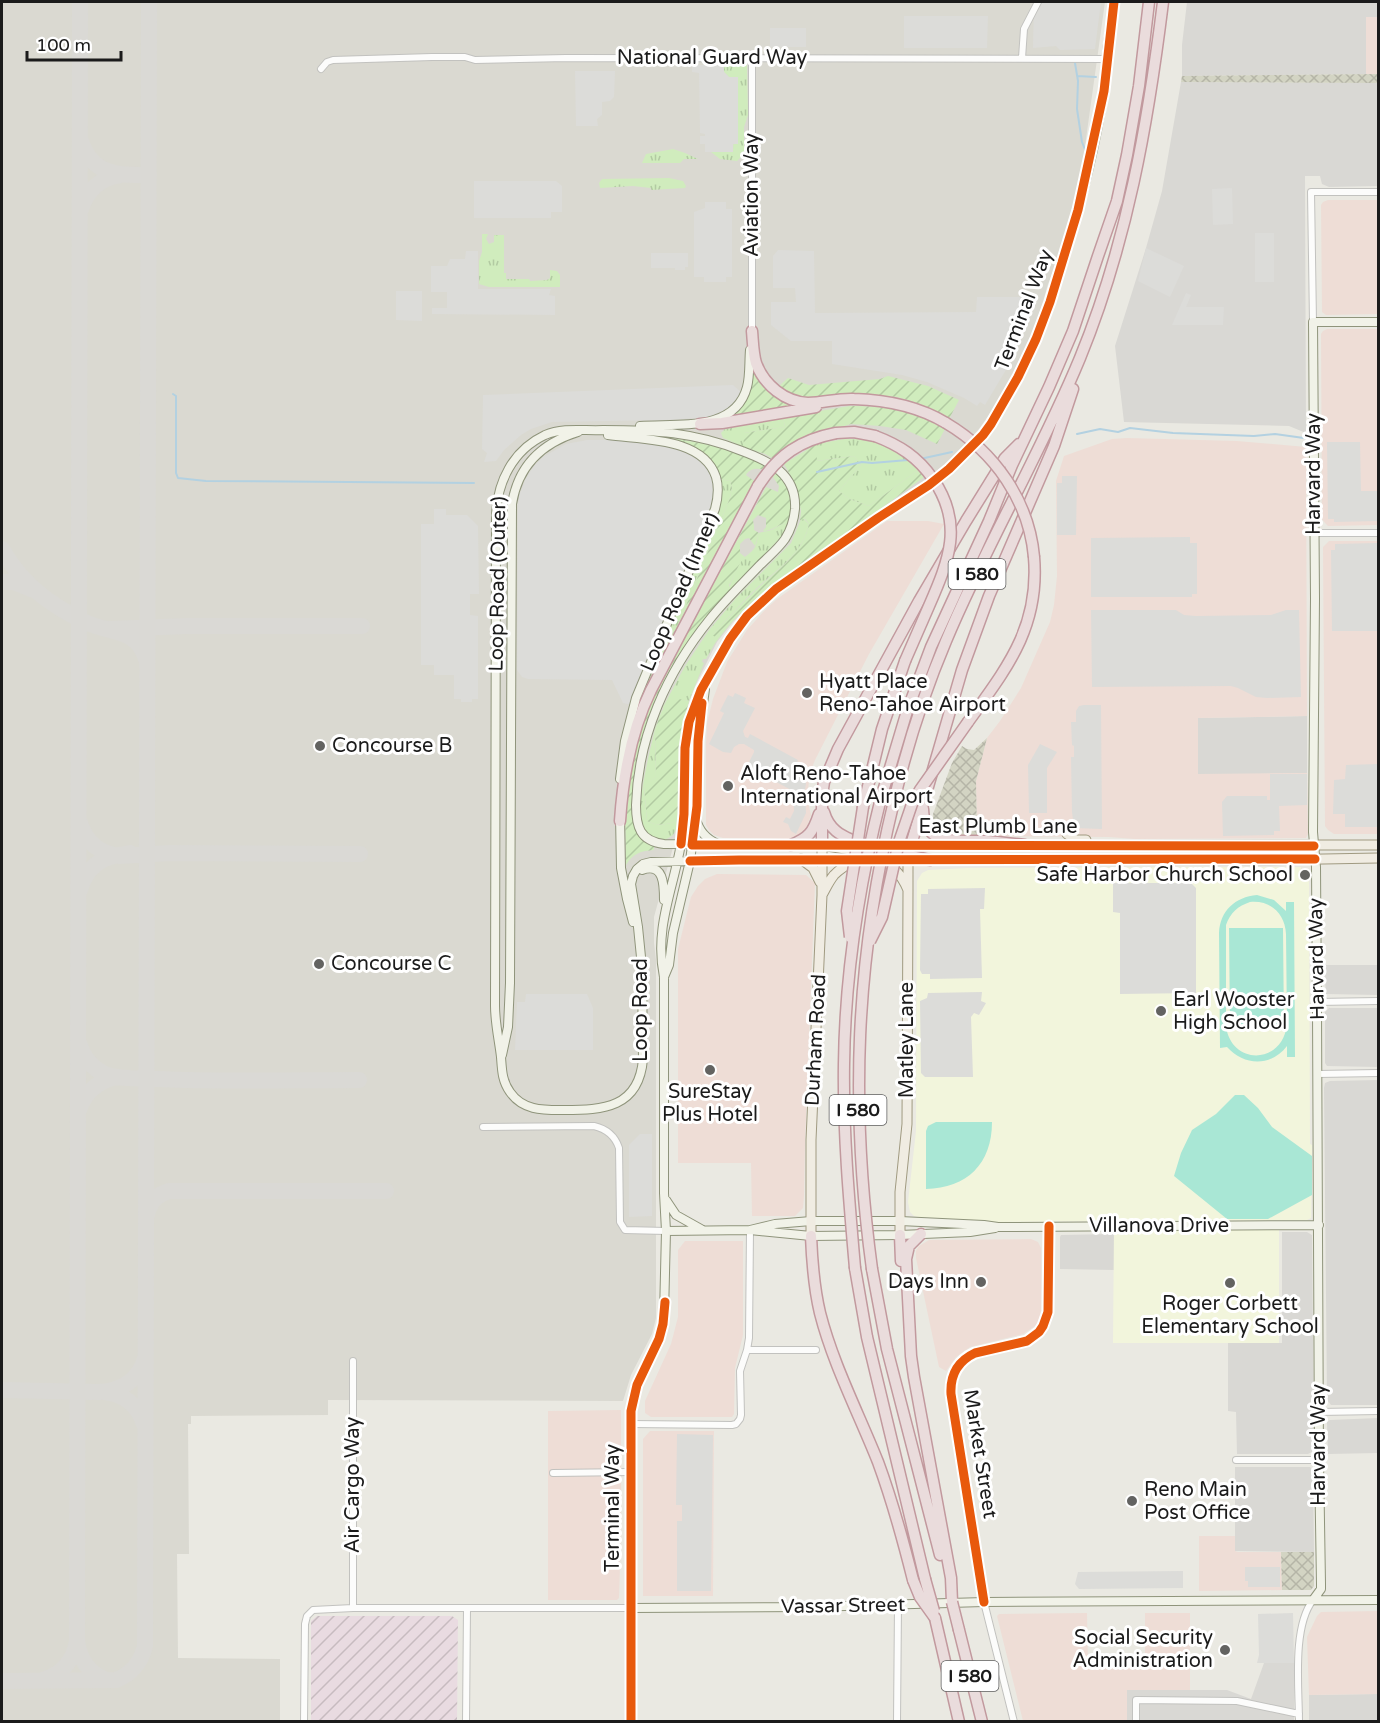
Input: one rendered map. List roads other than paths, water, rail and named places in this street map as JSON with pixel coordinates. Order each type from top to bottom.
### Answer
[{"type":"highway","name":"I 580","points":[[959,1722],[867,1337],[855,1268],[846,1156],[844,1064],[852,952],[868,851],[881,798],[899,734],[922,668],[1050,387],[1073,331],[1117,201],[1133,125],[1149,2]]},
{"type":"highway","name":"I 580","points":[[982,1722],[948,1578],[887,1349],[872,1269],[863,1201],[858,1120],[860,1017],[866,950],[878,873],[914,726],[948,636],[1081,356],[1111,270],[1135,182],[1150,102],[1163,2]]},
{"type":"highway","points":[[752,331],[756,361],[761,374],[770,385],[787,398],[807,403],[842,399],[884,400],[935,417],[967,436],[1003,473],[1022,507],[1034,557],[1034,589],[1024,633],[1007,667],[912,804],[899,842],[882,917],[866,950]]},
{"type":"highway","points":[[910,852],[962,670],[989,596],[1054,447],[1081,356]]},
{"type":"highway","points":[[700,424],[730,422],[864,399]]},
{"type":"highway","points":[[620,821],[626,768],[641,712],[758,486],[775,462],[810,440],[836,433],[854,432],[875,436],[901,447],[923,465],[942,492],[950,517],[949,557],[905,661],[882,729],[863,807],[847,911],[852,952]]},
{"type":"highway","points":[[822,845],[824,782],[838,750],[919,601],[1005,458],[1025,438]]},
{"type":"highway","points":[[924,797],[924,819],[929,830],[938,838],[948,841],[986,841],[1024,845]]},
{"type":"highway","points":[[791,845],[809,835],[817,822],[822,806]]},
{"type":"highway","points":[[822,806],[827,820],[836,831],[870,850],[886,855],[910,852],[930,860]]},
{"type":"highway","points":[[921,1234],[909,1246],[906,1259],[911,1356],[948,1578]]},
{"type":"highway","points":[[900,1235],[902,1299],[911,1356]]},
{"type":"highway","points":[[811,1236],[819,1311],[831,1350],[887,1487],[913,1580],[920,1597],[935,1618]]},
{"type":"main road","points":[[1067,834],[1076,840],[1106,840],[1124,845]]},
{"type":"main road","points":[[822,845],[870,850]]},
{"type":"main road","name":"Durham Road","points":[[811,1236],[811,1140],[822,845]]},
{"type":"main road","name":"East Plumb Lane","points":[[910,852],[926,845],[1378,845]]},
{"type":"main road","points":[[945,860],[964,856],[1061,856],[1065,846]]},
{"type":"main road","points":[[801,860],[813,868],[822,891],[842,868],[859,860],[870,850]]},
{"type":"main road","name":"Matley Lane","points":[[900,1235],[901,1180],[907,1124],[910,852]]},
{"type":"main road","points":[[886,855],[908,890]]},
{"type":"main road","name":"East Plumb Lane","points":[[930,860],[1378,858]]},
{"type":"street","points":[[1022,58],[1024,29],[1038,2]]},
{"type":"street","name":"Terminal Way","points":[[631,1722],[632,1405],[637,1385],[663,1328],[666,1231],[664,977],[660,950],[663,919],[681,844],[687,730],[696,700],[730,639],[747,616],[791,578],[949,470],[991,424],[1026,363],[1056,285],[1076,220],[1104,91],[1114,2]]},
{"type":"street","name":"National Guard Way","points":[[321,69],[327,62],[333,60],[432,57],[465,57],[475,60],[566,58],[1107,59]]},
{"type":"street","name":"Aviation Way","points":[[752,58],[752,331]]},
{"type":"street","name":"Harvard Way","points":[[1299,1718],[1300,1635],[1308,1609],[1321,1589],[1311,192],[1378,192]]},
{"type":"street","points":[[1313,322],[1378,322]]},
{"type":"street","points":[[608,430],[700,424],[724,417],[742,400],[748,382],[752,331]]},
{"type":"street","name":"Loop Road (Outer)","points":[[501,1059],[495,1006],[497,501],[506,472],[515,460],[532,443],[556,431],[608,430],[681,434],[704,438],[766,460],[775,466],[787,481],[794,498],[794,516],[787,535],[725,601],[695,638],[664,690],[649,728],[640,770],[636,822],[640,831],[650,840],[659,843],[681,844]]},
{"type":"street","name":"Loop Road (Inner)","points":[[501,1059],[508,1027],[510,983],[512,504],[518,479],[526,465],[556,441],[585,431],[663,442],[693,450],[712,468],[718,488],[715,509],[641,684],[625,741],[619,796],[620,855],[629,910],[639,938]]},
{"type":"street","points":[[1314,533],[1378,533]]},
{"type":"street","name":"Terminal Way","points":[[664,977],[669,965],[673,933],[690,861],[696,817],[698,741],[707,680]]},
{"type":"street","points":[[696,817],[703,834],[711,841],[722,845]]},
{"type":"street","points":[[681,844],[822,845]]},
{"type":"street","name":"East Plumb Lane","points":[[870,850],[910,852]]},
{"type":"street","points":[[639,938],[631,880],[634,872],[643,864],[677,861],[859,860],[886,855]]},
{"type":"street","points":[[632,888],[634,879],[642,870],[650,868],[658,872],[664,885],[663,919]]},
{"type":"street","name":"Loop Road","points":[[501,1059],[502,1075],[508,1090],[515,1099],[529,1108],[597,1110],[610,1106],[625,1097],[638,1081],[642,1065],[642,979],[639,938]]},
{"type":"street","points":[[1317,1002],[1378,1001]]},
{"type":"street","points":[[1318,1074],[1378,1074]]},
{"type":"street","points":[[483,1127],[594,1126],[604,1129],[612,1135],[619,1148],[620,1222],[625,1230],[666,1231]]},
{"type":"street","points":[[664,1195],[676,1215],[704,1230]]},
{"type":"street","name":"Villanova Drive","points":[[750,1230],[775,1224],[811,1221],[900,1221],[998,1227]]},
{"type":"street","name":"Villanova Drive","points":[[666,1231],[750,1230],[811,1236],[970,1232],[998,1227],[1319,1225]]},
{"type":"street","name":"Market Street","points":[[1014,1722],[984,1602],[951,1394],[951,1379],[957,1367],[968,1356],[1027,1341],[1043,1326],[1048,1312],[1048,1226]]},
{"type":"street","points":[[631,1424],[736,1424],[740,1419],[740,1371],[749,1338],[750,1230]]},
{"type":"street","points":[[747,1350],[816,1350]]},
{"type":"street","name":"Air Cargo Way","points":[[353,1361],[354,1608]]},
{"type":"street","points":[[1319,1412],[1378,1411]]},
{"type":"street","points":[[1236,1460],[1319,1460]]},
{"type":"street","points":[[553,1473],[631,1472]]},
{"type":"street","name":"Vassar Street","points":[[304,1722],[305,1623],[308,1614],[315,1609],[1378,1600]]},
{"type":"street","points":[[897,1722],[898,1605]]},
{"type":"street","points":[[466,1722],[467,1608]]},
{"type":"street","points":[[1136,1722],[1136,1700],[1237,1701],[1299,1718]]},
{"type":"waterway","points":[[1075,63],[1078,81],[1077,109],[1082,142],[1088,157]]},
{"type":"waterway","points":[[1077,76],[1096,77]]},
{"type":"waterway","points":[[173,394],[176,396],[176,473],[178,478],[206,481],[474,483]]},
{"type":"waterway","points":[[1077,434],[1100,429],[1118,432],[1130,428],[1173,433],[1254,436],[1275,434],[1311,439]]},
{"type":"waterway","points":[[920,459],[952,452]]},
{"type":"waterway","points":[[817,472],[862,462],[908,460]]},
{"type":"place","name":"Hyatt Place Reno-Tahoe Airport","points":[[807,693]]},
{"type":"place","name":"Concourse B","points":[[320,746]]},
{"type":"place","name":"Aloft Reno-Tahoe International Airport","points":[[728,786]]},
{"type":"place","name":"Safe Harbor Church School","points":[[1305,875]]},
{"type":"place","name":"Concourse C","points":[[319,964]]},
{"type":"place","name":"Earl Wooster High School","points":[[1161,1011]]},
{"type":"place","name":"SureStay Plus Hotel","points":[[710,1070]]},
{"type":"place","name":"Days Inn","points":[[981,1282]]},
{"type":"place","name":"Roger Corbett Elementary School","points":[[1230,1283]]},
{"type":"place","name":"Reno Main Post Office","points":[[1132,1501]]},
{"type":"place","name":"Social Security Administration","points":[[1225,1650]]}]
